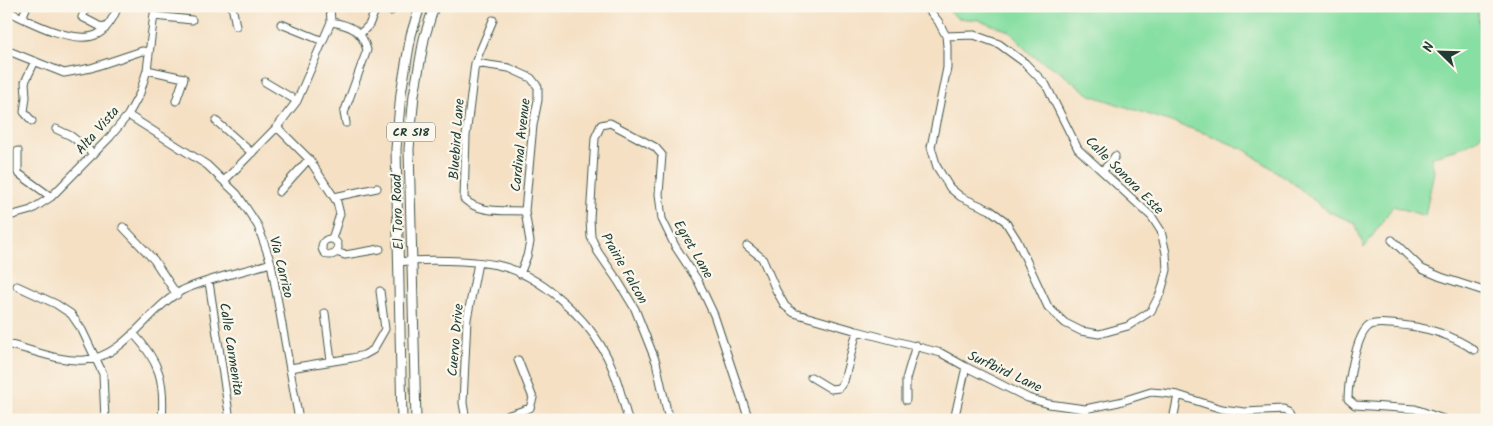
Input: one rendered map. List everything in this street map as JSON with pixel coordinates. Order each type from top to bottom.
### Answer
[{"type":"main road","name":"El Toro Road","points":[[402,420],[396,149],[399,112],[411,35],[420,6]]},
{"type":"main road","name":"El Toro Road","points":[[416,420],[409,150],[414,95],[424,39],[434,6]]},
{"type":"street","points":[[22,18],[26,6]]},
{"type":"street","points":[[87,6],[82,17],[105,29]]},
{"type":"street","points":[[6,10],[67,35],[91,36],[105,29],[118,8],[102,6]]},
{"type":"street","name":"Alta Vista","points":[[6,217],[32,210],[51,197],[94,154],[128,115],[140,93],[147,70],[155,6]]},
{"type":"street","points":[[232,6],[236,26]]},
{"type":"street","points":[[225,180],[277,127],[297,101],[331,22],[330,6]]},
{"type":"street","points":[[360,34],[369,26],[377,6],[391,11]]},
{"type":"street","points":[[923,6],[938,21],[946,36]]},
{"type":"street","points":[[154,16],[192,20]]},
{"type":"street","name":"Bluebird Lane","points":[[493,20],[475,63],[466,136],[464,199],[472,206],[488,210],[526,211]]},
{"type":"street","points":[[331,22],[350,26],[360,34],[367,50],[344,113],[346,124]]},
{"type":"street","points":[[281,24],[324,41]]},
{"type":"street","name":"Calle Sonora Este","points":[[974,35],[1000,44],[1025,63],[1046,85],[1078,149],[1152,217],[1161,231],[1166,253],[1167,270],[1161,292],[1151,311],[1128,326],[1099,334],[1081,331],[1065,323],[1048,307],[1017,240],[1005,221],[990,210],[961,196],[950,188],[937,167],[931,147],[947,68],[946,36],[974,35]]},
{"type":"street","points":[[6,50],[64,73],[91,68],[142,51],[149,52]]},
{"type":"street","points":[[32,121],[24,112],[26,96],[24,82],[35,61]]},
{"type":"street","name":"Cardinal Avenue","points":[[475,63],[509,68],[531,78],[538,87],[526,211],[530,242],[520,274]]},
{"type":"street","points":[[147,70],[184,78],[176,101]]},
{"type":"street","points":[[265,82],[297,101]]},
{"type":"street","name":"Via Carrizo","points":[[128,115],[207,165],[225,180],[249,210],[258,226],[271,263],[299,420]]},
{"type":"street","points":[[216,121],[252,153]]},
{"type":"street","name":"Egret Lane","points":[[601,125],[610,123],[655,147],[662,155],[659,194],[662,218],[675,246],[698,281],[714,315],[748,420]]},
{"type":"street","name":"Prairie Falcon","points":[[601,125],[595,138],[590,218],[591,237],[598,252],[635,308],[656,362],[669,420]]},
{"type":"street","points":[[277,127],[309,159],[340,209],[332,239]]},
{"type":"street","points":[[56,129],[71,136],[94,154]]},
{"type":"street","points":[[18,151],[18,174],[51,197]]},
{"type":"street","points":[[1102,172],[1114,156]]},
{"type":"street","points":[[278,192],[309,159]]},
{"type":"street","points":[[334,197],[377,188]]},
{"type":"street","points":[[123,226],[154,260],[177,295]]},
{"type":"street","points":[[336,252],[337,243],[332,239],[323,242],[322,251],[327,255],[336,252],[344,255],[380,249]]},
{"type":"street","points":[[1392,240],[1422,269],[1487,292]]},
{"type":"street","name":"Surfbird Lane","points":[[747,246],[762,258],[785,306],[794,313],[941,353],[1028,398],[1050,404],[1085,409],[1119,402],[1152,392],[1178,395],[1244,416],[1283,410],[1290,413],[1294,420]]},
{"type":"street","points":[[398,262],[478,263],[498,266],[520,274],[562,300],[584,322],[605,352],[618,384],[628,420]]},
{"type":"street","points":[[6,344],[64,359],[87,360],[112,350],[183,290],[271,263]]},
{"type":"street","name":"Cuervo Drive","points":[[466,420],[463,403],[467,319],[478,263]]},
{"type":"street","name":"Calle Carmenita","points":[[209,282],[230,420]]},
{"type":"street","points":[[17,286],[56,304],[71,314],[89,342],[103,374],[105,420]]},
{"type":"street","points":[[290,368],[364,355],[373,350],[385,328],[380,291]]},
{"type":"street","points":[[325,314],[331,361]]},
{"type":"street","points":[[1446,420],[1415,409],[1356,405],[1348,399],[1348,387],[1362,333],[1370,325],[1378,323],[1422,327],[1462,342],[1474,350]]},
{"type":"street","points":[[811,377],[831,389],[839,388],[844,381],[857,331]]},
{"type":"street","points":[[133,333],[156,362],[164,396],[162,420]]},
{"type":"street","points":[[906,400],[906,379],[916,345]]},
{"type":"street","points":[[495,420],[530,408],[533,403],[533,398],[518,360]]},
{"type":"street","points":[[954,420],[966,367]]},
{"type":"street","points":[[1173,420],[1178,395]]},
{"type":"street","points":[[1085,409],[1087,420]]},
{"type":"green space","points":[[944,6],[1477,6],[1485,73],[1486,125],[1483,133],[1472,142],[1431,157],[1434,171],[1425,216],[1393,206],[1364,248],[1355,223],[1327,211],[1293,183],[1245,150],[1210,135],[1090,95],[1056,69],[1031,55],[1009,31],[979,20],[957,18]]}]
